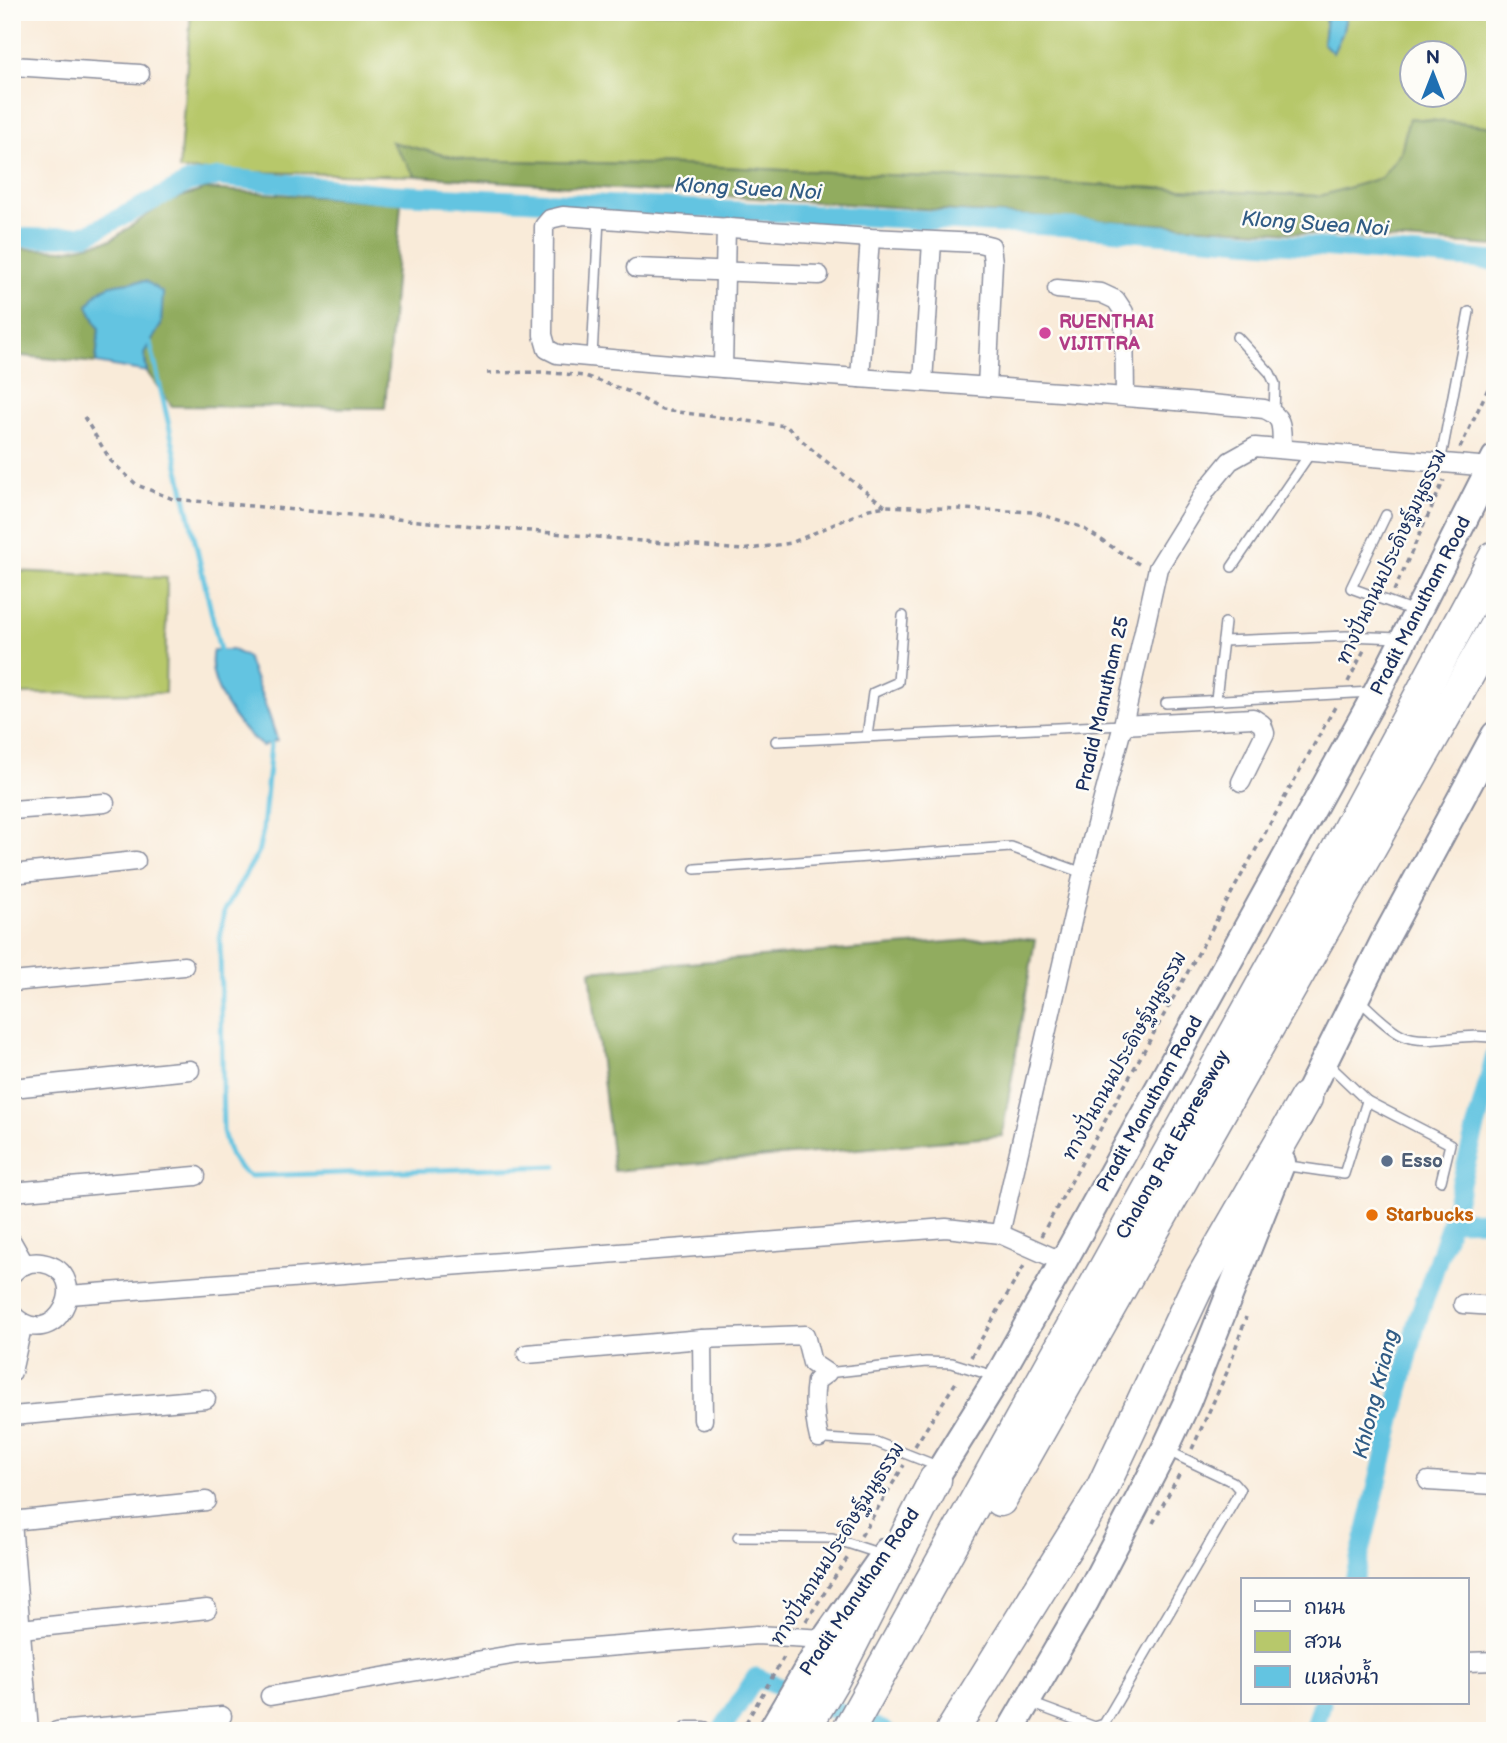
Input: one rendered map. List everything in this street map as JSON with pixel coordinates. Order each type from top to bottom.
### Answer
[{"type":"highway","name":"Chalong Rat Expressway","points":[[848,1731],[1338,849],[1495,557]]},
{"type":"highway","name":"Chalong Rat Expressway","points":[[870,1731],[1495,628]]},
{"type":"highway","points":[[952,1731],[1101,1491],[1196,1289],[1306,1098]]},
{"type":"highway","points":[[800,1717],[820,1674],[939,1474]]},
{"type":"main road","name":"Pradit Manutham Road","points":[[820,1674],[825,1639],[939,1474],[998,1377],[1377,692],[1493,463]]},
{"type":"main road","points":[[1010,1731],[1091,1591],[1165,1449],[1191,1391],[1306,1098],[1387,935],[1495,735]]},
{"type":"main road","points":[[760,1723],[800,1717]]},
{"type":"street","points":[[12,66],[140,74]]},
{"type":"street","points":[[987,387],[993,262],[991,246],[979,243],[563,216],[550,219],[544,226],[543,335],[547,349],[557,354],[723,368],[987,387],[1125,396],[1264,409],[1274,413],[1280,424],[1282,448]]},
{"type":"street","points":[[723,368],[726,227]]},
{"type":"street","points":[[860,378],[870,238]]},
{"type":"street","points":[[923,382],[932,242]]},
{"type":"street","points":[[636,268],[819,275]]},
{"type":"street","points":[[1057,289],[1101,293],[1116,300],[1124,312],[1125,396]]},
{"type":"street","name":"Pradid Manutham 25","points":[[1000,1234],[1083,873],[1123,725],[1156,575],[1174,539],[1207,489],[1230,461],[1255,447],[1446,463],[1493,463]]},
{"type":"street","points":[[1123,725],[1253,718],[1262,724],[1265,733],[1241,782]]},
{"type":"street","points":[[12,810],[106,803]]},
{"type":"street","points":[[12,874],[136,861]]},
{"type":"street","points":[[12,982],[184,966]]},
{"type":"street","points":[[12,1088],[190,1070]]},
{"type":"street","points":[[12,1192],[197,1175]]},
{"type":"street","points":[[69,1295],[946,1228],[1000,1234],[1063,1262]]},
{"type":"street","points":[[12,1242],[18,1269],[35,1262],[55,1268],[63,1275],[69,1295],[67,1306],[53,1321],[33,1326],[18,1319],[12,1373]]},
{"type":"street","points":[[1463,1304],[1495,1306]]},
{"type":"street","points":[[527,1354],[702,1339],[805,1335],[812,1363],[827,1373],[816,1381],[814,1399],[822,1438]]},
{"type":"street","points":[[702,1339],[703,1420]]},
{"type":"street","points":[[12,1416],[206,1399]]},
{"type":"street","points":[[1428,1481],[1495,1485]]},
{"type":"street","points":[[29,1731],[17,1630],[12,1522],[206,1501]]},
{"type":"street","points":[[17,1630],[207,1609]]},
{"type":"street","points":[[270,1696],[517,1654],[757,1635],[792,1643],[825,1639]]},
{"type":"street","points":[[1468,1662],[1495,1661]]},
{"type":"street","points":[[57,1731],[222,1717]]},
{"type":"street","points":[[688,1731],[704,1731]]},
{"type":"lane","points":[[592,358],[599,218]]},
{"type":"lane","points":[[1446,463],[1469,312]]},
{"type":"lane","points":[[1237,337],[1270,373],[1275,384],[1274,413]]},
{"type":"lane","points":[[1232,567],[1311,452]]},
{"type":"lane","points":[[1385,515],[1351,588],[1419,613]]},
{"type":"lane","points":[[867,736],[873,693],[898,682],[903,616]]},
{"type":"lane","points":[[1216,699],[1225,623]]},
{"type":"lane","points":[[1223,641],[1372,635],[1405,639]]},
{"type":"lane","points":[[1166,703],[1377,692]]},
{"type":"lane","points":[[776,741],[1123,725]]},
{"type":"lane","points":[[695,869],[1011,847],[1083,873]]},
{"type":"lane","points":[[1356,998],[1403,1035],[1447,1038],[1479,1035],[1495,1038]]},
{"type":"lane","points":[[1324,1061],[1367,1101],[1450,1144],[1441,1181]]},
{"type":"lane","points":[[1281,1164],[1344,1174],[1367,1101]]},
{"type":"lane","points":[[827,1373],[926,1362],[953,1363],[998,1377]]},
{"type":"lane","points":[[822,1438],[876,1442],[909,1456],[939,1474]]},
{"type":"lane","points":[[1027,1702],[1095,1727],[1104,1724],[1240,1490],[1233,1482],[1165,1449]]},
{"type":"lane","points":[[738,1537],[831,1538],[884,1555]]},
{"type":"path","points":[[487,373],[542,372],[585,376],[630,392],[662,410],[786,426],[818,455],[886,506]]},
{"type":"path","name":"ทางปั่นถนนประดิษฐ์มนูธรรม","points":[[1389,603],[1446,463],[1495,374]]},
{"type":"path","points":[[84,417],[111,461],[137,485],[173,499],[742,550],[791,543],[869,509],[886,506],[1033,512],[1081,527],[1156,575]]},
{"type":"path","name":"ทางปั่นถนนประดิษฐ์มนูธรรม","points":[[741,1731],[760,1723],[792,1643],[855,1547],[1034,1250],[1372,635]]},
{"type":"green space","points":[[191,12],[1323,12],[1326,18],[1323,43],[1342,34],[1347,12],[1495,12],[1495,127],[1409,118],[1401,152],[1381,178],[1320,196],[682,165],[464,160],[392,142],[416,176],[179,170]]},
{"type":"green space","points":[[1409,118],[1495,127],[1495,246],[416,176],[391,142],[464,160],[682,165],[1320,196],[1381,178],[1401,152]]},
{"type":"green space","points":[[206,189],[401,203],[385,408],[172,406],[147,372],[144,353],[161,325],[88,306],[99,329],[96,363],[12,355],[12,248],[64,250],[111,240],[166,202]]},
{"type":"green space","points":[[12,571],[167,578],[165,693],[12,694]]},
{"type":"green space","points":[[1008,937],[1035,940],[1002,1136],[614,1171],[590,971]]},
{"type":"water","points":[[1323,12],[1347,12],[1342,34],[1333,53],[1323,43],[1326,18]]},
{"type":"water","points":[[146,281],[163,293],[161,325],[144,353],[147,372],[96,363],[99,329],[88,306],[105,288],[120,283]]},
{"type":"water","points":[[213,650],[233,650],[247,657],[277,740],[262,746],[233,716],[218,690],[212,663]]},
{"type":"waterway","name":"Klong Suea Noi","points":[[12,237],[42,238],[88,234],[189,182],[219,177],[391,194],[1070,227],[1495,261]]},
{"type":"waterway","points":[[150,342],[221,655]]},
{"type":"waterway","points":[[266,737],[271,744],[263,830],[258,853],[224,911],[220,937],[223,1131],[234,1162],[250,1176],[556,1166]]},
{"type":"waterway","name":"Khlong Kriang","points":[[1354,1578],[1416,1325],[1451,1221],[1495,1055]]},
{"type":"waterway","points":[[1451,1221],[1495,1220]]},
{"type":"waterway","points":[[721,1731],[756,1677],[885,1731]]},
{"type":"waterway","name":"Khlong Kriang","points":[[1314,1731],[1322,1704]]},
{"type":"place","name":"RUENTHAI VIJITTRA","points":[[1045,333]]},
{"type":"place","name":"Esso","points":[[1387,1161]]},
{"type":"place","name":"Starbucks","points":[[1372,1215]]}]
